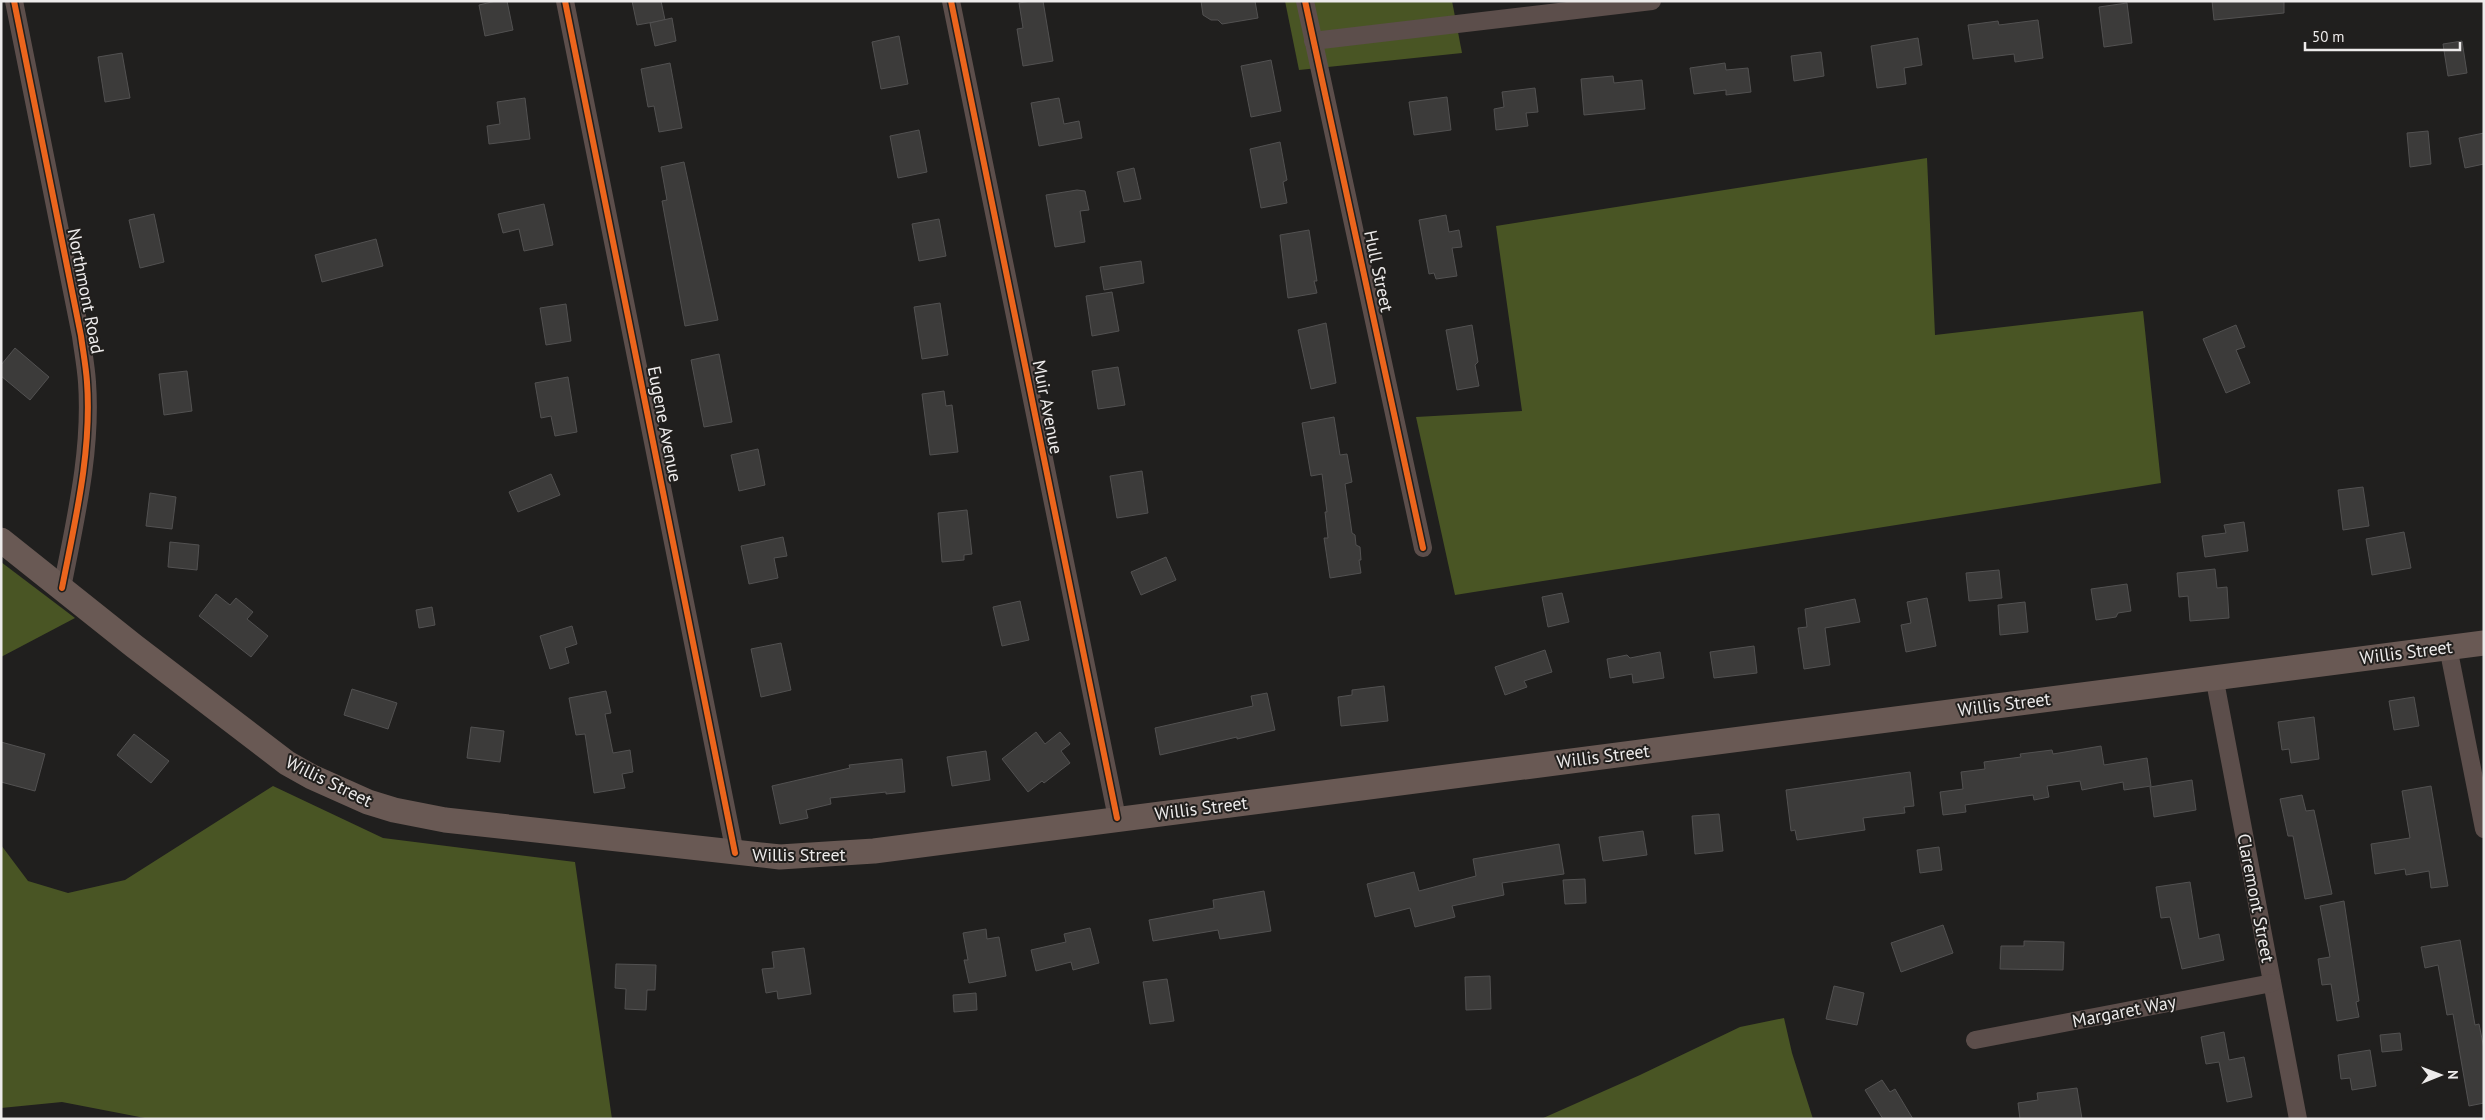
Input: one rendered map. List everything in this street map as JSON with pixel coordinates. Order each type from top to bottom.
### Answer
[{"type":"main road","name":"Willis Street","points":[[1,540],[287,762],[312,777],[368,802],[394,810],[445,820],[780,857],[874,851],[2214,676],[2484,643]]},
{"type":"street","name":"Northmont Road","points":[[14,1],[81,336],[87,381],[87,423],[83,469],[62,588]]},
{"type":"street","name":"Eugene Avenue","points":[[565,1],[735,853]]},
{"type":"street","name":"Muir Avenue","points":[[951,1],[1117,818]]},
{"type":"street","name":"Hull Street","points":[[1305,1],[1423,548]]},
{"type":"street","points":[[1313,41],[1652,1]]},
{"type":"street","points":[[2448,647],[2484,830]]},
{"type":"street","name":"Claremont Street","points":[[2214,676],[2298,1119]]},
{"type":"street","name":"Margaret Way","points":[[1975,1040],[2272,983]]},
{"type":"green space","points":[[1285,1],[1452,1],[1462,53],[1299,70]]},
{"type":"green space","points":[[1927,158],[1935,335],[2143,311],[2161,483],[1455,595],[1416,417],[1522,411],[1496,226]]},
{"type":"green space","points":[[1,562],[75,618],[1,657]]},
{"type":"green space","points":[[273,786],[383,838],[575,862],[612,1119],[150,1119],[62,1102],[1,1108],[1,845],[28,881],[68,893],[125,880]]},
{"type":"green space","points":[[1784,1018],[1792,1053],[1813,1119],[1541,1119],[1640,1075],[1740,1027]]},
{"type":"building","points":[[496,1],[507,1],[513,30],[485,36],[479,5]]},
{"type":"building","points":[[632,1],[661,1],[665,20],[637,25]]},
{"type":"building","points":[[1043,1],[1053,61],[1023,66],[1017,29],[1023,28],[1019,3]]},
{"type":"building","points":[[1201,1],[1255,1],[1258,18],[1222,24],[1218,20],[1211,20],[1203,15]]},
{"type":"building","points":[[2212,1],[2284,1],[2284,13],[2214,20]]},
{"type":"building","points":[[2127,3],[2132,43],[2104,47],[2099,7]]},
{"type":"building","points":[[672,18],[676,41],[655,46],[650,23]]},
{"type":"building","points":[[2038,20],[2043,58],[2015,62],[2014,54],[1973,59],[1968,25],[1998,21],[1999,25]]},
{"type":"building","points":[[899,36],[908,84],[881,89],[872,42]]},
{"type":"building","points":[[1918,38],[1922,65],[1904,68],[1906,84],[1877,88],[1871,46]]},
{"type":"building","points":[[2462,41],[2467,73],[2448,76],[2443,44]]},
{"type":"building","points":[[1821,52],[1824,76],[1794,81],[1791,56]]},
{"type":"building","points":[[122,53],[130,98],[105,102],[98,57]]},
{"type":"building","points":[[1271,60],[1281,111],[1251,117],[1241,66]]},
{"type":"building","points":[[670,63],[682,128],[659,132],[654,106],[648,107],[641,69]]},
{"type":"building","points":[[1725,63],[1726,70],[1748,68],[1751,92],[1726,95],[1726,90],[1694,94],[1690,68]]},
{"type":"building","points":[[1613,76],[1614,83],[1642,80],[1645,109],[1584,115],[1581,79]]},
{"type":"building","points":[[1535,88],[1538,112],[1526,113],[1528,126],[1496,130],[1494,109],[1504,107],[1502,92]]},
{"type":"building","points":[[1447,97],[1451,130],[1414,135],[1409,102]]},
{"type":"building","points":[[525,98],[530,139],[489,144],[487,126],[500,124],[497,102]]},
{"type":"building","points":[[1059,98],[1064,124],[1079,121],[1082,138],[1039,146],[1031,103]]},
{"type":"building","points":[[919,130],[927,172],[898,178],[890,136]]},
{"type":"building","points":[[2428,131],[2431,164],[2410,167],[2407,133]]},
{"type":"building","points":[[2484,133],[2484,164],[2465,168],[2459,138]]},
{"type":"building","points":[[1280,142],[1287,180],[1283,182],[1287,203],[1261,208],[1250,149]]},
{"type":"building","points":[[684,162],[718,320],[685,326],[662,201],[667,200],[661,167]]},
{"type":"building","points":[[1134,168],[1141,199],[1124,202],[1117,172]]},
{"type":"building","points":[[1077,190],[1085,191],[1089,210],[1080,211],[1085,242],[1055,247],[1046,195]]},
{"type":"building","points":[[544,204],[553,245],[524,251],[519,229],[503,233],[498,214]]},
{"type":"building","points":[[154,214],[164,262],[140,268],[129,220]]},
{"type":"building","points":[[1446,215],[1449,232],[1459,230],[1462,247],[1452,248],[1457,276],[1436,279],[1434,273],[1429,274],[1419,220]]},
{"type":"building","points":[[939,219],[946,256],[919,261],[912,224]]},
{"type":"building","points":[[1309,230],[1317,281],[1314,281],[1317,293],[1288,298],[1280,235]]},
{"type":"building","points":[[376,239],[383,266],[322,282],[315,255]]},
{"type":"building","points":[[1141,261],[1144,283],[1104,290],[1100,267]]},
{"type":"building","points":[[1112,292],[1119,331],[1092,336],[1086,296]]},
{"type":"building","points":[[940,303],[948,355],[922,359],[914,307]]},
{"type":"building","points":[[566,304],[571,341],[546,345],[540,308]]},
{"type":"building","points":[[1326,323],[1336,383],[1311,389],[1298,330]]},
{"type":"building","points":[[1472,325],[1478,362],[1475,365],[1479,386],[1457,390],[1446,330]]},
{"type":"building","points":[[2236,325],[2245,347],[2236,350],[2250,383],[2226,393],[2203,339]]},
{"type":"building","points":[[15,348],[49,377],[30,400],[1,376],[1,365]]},
{"type":"building","points":[[719,354],[732,422],[704,427],[691,360]]},
{"type":"building","points":[[1118,367],[1125,405],[1098,409],[1092,371]]},
{"type":"building","points":[[187,371],[192,411],[164,415],[159,374]]},
{"type":"building","points":[[568,377],[577,432],[555,436],[551,416],[541,418],[535,383]]},
{"type":"building","points":[[944,391],[946,406],[952,405],[958,452],[930,455],[922,394]]},
{"type":"building","points":[[1334,417],[1340,455],[1347,454],[1352,482],[1345,484],[1352,533],[1355,535],[1356,545],[1360,547],[1361,573],[1330,578],[1324,538],[1328,538],[1322,474],[1311,476],[1302,423]]},
{"type":"building","points":[[758,449],[765,485],[739,491],[731,455]]},
{"type":"building","points":[[1142,471],[1148,513],[1117,518],[1110,476]]},
{"type":"building","points":[[551,474],[560,495],[518,512],[509,492]]},
{"type":"building","points":[[2363,487],[2369,526],[2343,530],[2338,490]]},
{"type":"building","points":[[150,493],[176,497],[172,529],[146,526]]},
{"type":"building","points":[[967,510],[972,554],[964,555],[964,560],[942,562],[938,513]]},
{"type":"building","points":[[2244,522],[2248,551],[2205,557],[2202,536],[2226,533],[2224,525]]},
{"type":"building","points":[[2404,532],[2411,568],[2372,575],[2366,539]]},
{"type":"building","points":[[783,537],[787,556],[774,558],[778,578],[749,584],[741,546]]},
{"type":"building","points":[[170,542],[199,545],[197,570],[168,567]]},
{"type":"building","points":[[1166,557],[1176,580],[1141,595],[1131,572]]},
{"type":"building","points":[[2215,569],[2217,588],[2227,587],[2229,618],[2190,621],[2188,596],[2179,597],[2177,573]]},
{"type":"building","points":[[1999,570],[2002,598],[1969,601],[1966,573]]},
{"type":"building","points":[[2127,584],[2131,611],[2118,613],[2116,617],[2096,620],[2091,589]]},
{"type":"building","points":[[1562,593],[1569,622],[1548,627],[1542,597]]},
{"type":"building","points":[[216,594],[230,605],[236,598],[253,612],[247,619],[268,636],[251,657],[199,616]]},
{"type":"building","points":[[1927,598],[1936,646],[1906,652],[1901,625],[1911,623],[1907,602]]},
{"type":"building","points":[[1855,599],[1860,622],[1825,628],[1830,665],[1804,669],[1798,628],[1807,627],[1805,609]]},
{"type":"building","points":[[1020,601],[1029,640],[1002,646],[993,607]]},
{"type":"building","points":[[2025,602],[2028,632],[2000,635],[1998,605]]},
{"type":"building","points":[[432,607],[435,625],[419,628],[416,610]]},
{"type":"building","points":[[572,626],[577,644],[565,648],[569,663],[550,669],[540,636]]},
{"type":"building","points":[[781,643],[791,690],[761,697],[751,649]]},
{"type":"building","points":[[1754,646],[1757,673],[1714,678],[1710,652]]},
{"type":"building","points":[[1545,650],[1552,672],[1524,681],[1527,687],[1505,695],[1495,667]]},
{"type":"building","points":[[1660,652],[1664,678],[1633,683],[1632,674],[1610,678],[1607,659],[1627,655],[1630,658]]},
{"type":"building","points":[[1384,686],[1388,721],[1341,726],[1338,697],[1352,695],[1352,690]]},
{"type":"building","points":[[352,689],[397,703],[388,729],[344,715]]},
{"type":"building","points":[[606,691],[611,713],[605,714],[613,753],[630,750],[633,772],[622,774],[625,788],[594,793],[585,734],[576,735],[569,698]]},
{"type":"building","points":[[1267,693],[1275,730],[1160,755],[1155,728],[1253,706],[1251,696]]},
{"type":"building","points":[[2414,697],[2419,726],[2394,730],[2389,701]]},
{"type":"building","points":[[2314,717],[2319,759],[2291,763],[2289,749],[2282,750],[2278,722]]},
{"type":"building","points":[[471,727],[504,731],[500,762],[467,758]]},
{"type":"building","points":[[1036,732],[1045,744],[1060,732],[1070,744],[1061,751],[1070,763],[1044,783],[1042,781],[1028,792],[1002,759]]},
{"type":"building","points":[[134,734],[169,761],[151,783],[117,755]]},
{"type":"building","points":[[1,742],[45,754],[35,791],[1,782]]},
{"type":"building","points":[[2101,746],[2104,765],[2147,758],[2151,786],[2124,790],[2123,782],[2082,790],[2080,781],[2047,786],[2049,797],[2034,800],[2033,795],[1965,805],[1966,812],[1943,815],[1940,792],[1963,789],[1961,772],[1985,769],[1984,762],[2021,757],[2020,754],[2052,750],[2053,754]]},
{"type":"building","points":[[986,751],[990,780],[952,786],[947,757]]},
{"type":"building","points":[[902,759],[905,792],[886,794],[886,792],[830,798],[831,804],[806,810],[808,818],[780,824],[772,786],[850,768],[849,765]]},
{"type":"building","points":[[1910,772],[1914,806],[1904,807],[1905,813],[1863,818],[1865,830],[1797,840],[1795,830],[1791,831],[1786,790]]},
{"type":"building","points":[[2192,780],[2196,810],[2154,817],[2150,787]]},
{"type":"building","points":[[2431,786],[2448,886],[2431,888],[2429,871],[2406,875],[2405,869],[2375,874],[2371,844],[2410,838],[2402,791]]},
{"type":"building","points":[[2302,795],[2306,811],[2314,810],[2332,894],[2305,899],[2293,836],[2288,836],[2280,799]]},
{"type":"building","points":[[1719,814],[1723,851],[1695,854],[1692,816]]},
{"type":"building","points":[[1643,831],[1647,855],[1603,861],[1599,837]]},
{"type":"building","points":[[1559,844],[1564,874],[1502,883],[1504,895],[1452,906],[1455,917],[1415,927],[1410,908],[1375,917],[1367,884],[1414,872],[1419,891],[1476,876],[1473,859]]},
{"type":"building","points":[[1939,847],[1942,870],[1920,873],[1917,850]]},
{"type":"building","points":[[1585,879],[1586,903],[1565,904],[1563,880]]},
{"type":"building","points":[[2190,882],[2199,939],[2219,934],[2224,960],[2182,969],[2170,917],[2161,918],[2156,887]]},
{"type":"building","points":[[1264,891],[1271,931],[1220,939],[1218,930],[1153,941],[1149,920],[1214,908],[1213,900]]},
{"type":"building","points":[[2344,901],[2359,1001],[2356,1002],[2359,1017],[2337,1021],[2331,984],[2322,985],[2318,959],[2330,957],[2320,906]]},
{"type":"building","points":[[1943,925],[1953,953],[1901,972],[1891,943]]},
{"type":"building","points":[[1090,928],[1099,963],[1073,970],[1071,962],[1036,971],[1031,950],[1066,942],[1064,934]]},
{"type":"building","points":[[986,929],[987,939],[999,937],[1006,976],[969,983],[964,960],[968,960],[963,933]]},
{"type":"building","points":[[2460,940],[2475,1025],[2479,1024],[2484,1049],[2484,1103],[2469,1106],[2453,1014],[2447,1015],[2438,965],[2425,968],[2421,947]]},
{"type":"building","points":[[2024,941],[2064,942],[2063,970],[2000,969],[2001,946],[2024,946]]},
{"type":"building","points":[[804,948],[811,994],[778,999],[777,991],[766,993],[762,969],[774,968],[772,952]]},
{"type":"building","points":[[616,964],[656,965],[655,990],[647,990],[646,1010],[625,1009],[626,989],[615,988]]},
{"type":"building","points":[[1490,976],[1491,1009],[1466,1010],[1465,977]]},
{"type":"building","points":[[1167,979],[1174,1021],[1150,1024],[1143,982]]},
{"type":"building","points":[[1834,986],[1864,993],[1857,1025],[1826,1019]]},
{"type":"building","points":[[976,993],[977,1010],[954,1012],[953,995]]},
{"type":"building","points":[[2224,1032],[2229,1060],[2244,1057],[2252,1097],[2227,1102],[2219,1062],[2206,1064],[2201,1037]]},
{"type":"building","points":[[2400,1033],[2402,1050],[2382,1052],[2380,1035]]},
{"type":"building","points":[[2370,1050],[2376,1086],[2352,1090],[2350,1078],[2341,1079],[2338,1055]]},
{"type":"building","points":[[1882,1080],[1890,1092],[1895,1089],[1913,1119],[1883,1119],[1865,1090]]},
{"type":"building","points":[[2077,1088],[2082,1119],[2020,1119],[2018,1103],[2038,1100],[2037,1093]]},
{"type":"cycle path","points":[[14,1],[81,336],[87,376],[88,408],[85,460],[62,588]]},
{"type":"cycle path","points":[[565,1],[735,853]]},
{"type":"cycle path","points":[[951,1],[1117,818]]},
{"type":"cycle path","points":[[1305,1],[1423,548]]}]
